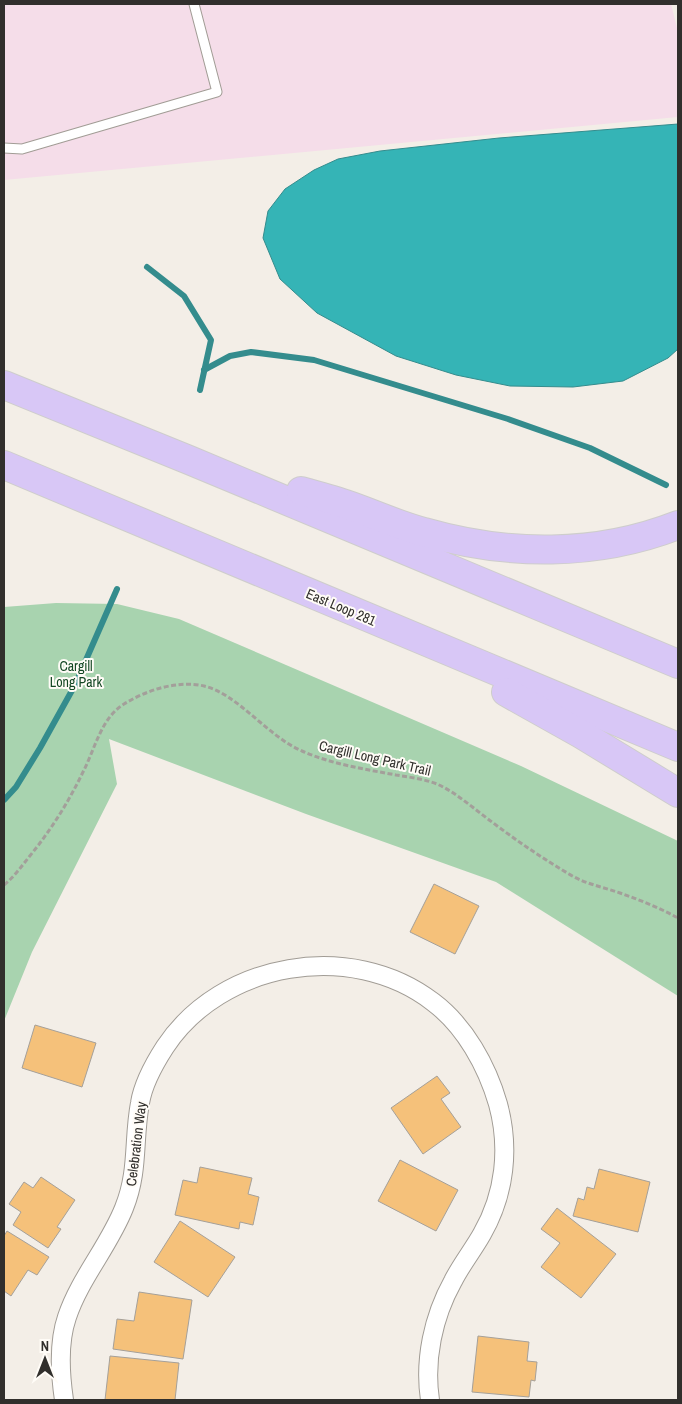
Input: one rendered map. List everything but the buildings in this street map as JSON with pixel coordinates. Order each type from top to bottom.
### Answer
[{"type":"highway","points":[[4,385],[678,664]]},
{"type":"highway","points":[[189,460],[344,503],[425,532],[499,547],[549,550],[596,547],[645,536],[678,525]]},
{"type":"highway","name":"East Loop 281","points":[[4,465],[678,748]]},
{"type":"highway","points":[[384,625],[582,734],[678,793]]},
{"type":"street","name":"Celebration Way","points":[[64,1400],[60,1360],[67,1317],[118,1223],[125,1206],[135,1169],[137,1119],[140,1101],[146,1083],[159,1057],[176,1032],[193,1015],[238,985],[260,976],[286,970],[315,966],[341,966],[388,976],[433,1002],[451,1019],[466,1038],[491,1083],[499,1107],[505,1154],[504,1174],[500,1193],[483,1232],[453,1279],[440,1309],[434,1329],[428,1372],[430,1400]]},
{"type":"lane","points":[[4,148],[22,149],[217,92],[194,4]]},
{"type":"path","name":"Cargill Long Park Trail","points":[[4,885],[22,866],[52,828],[84,770],[107,720],[115,710],[151,691],[187,684],[206,687],[225,695],[278,738],[303,752],[331,762],[419,779],[447,789],[527,848],[570,875],[666,911],[678,918]]},
{"type":"shaded area","points":[[4,4],[671,4],[678,32],[678,117],[4,180]]},
{"type":"green space","name":"Cargill Long Park","points":[[56,603],[117,604],[179,619],[521,766],[678,841],[678,996],[496,882],[306,814],[109,739],[117,784],[32,952],[4,1021],[4,607]]},
{"type":"water","points":[[678,124],[678,349],[668,358],[623,381],[573,387],[510,386],[456,375],[396,356],[317,313],[280,279],[263,238],[268,211],[285,189],[314,170],[338,159],[380,151],[499,138]]},
{"type":"waterway","points":[[147,267],[184,296],[211,340],[200,390]]},
{"type":"waterway","points":[[204,370],[230,356],[251,352],[314,360],[508,419],[590,448],[666,485]]},
{"type":"waterway","points":[[4,800],[16,787],[75,685],[117,589]]}]
